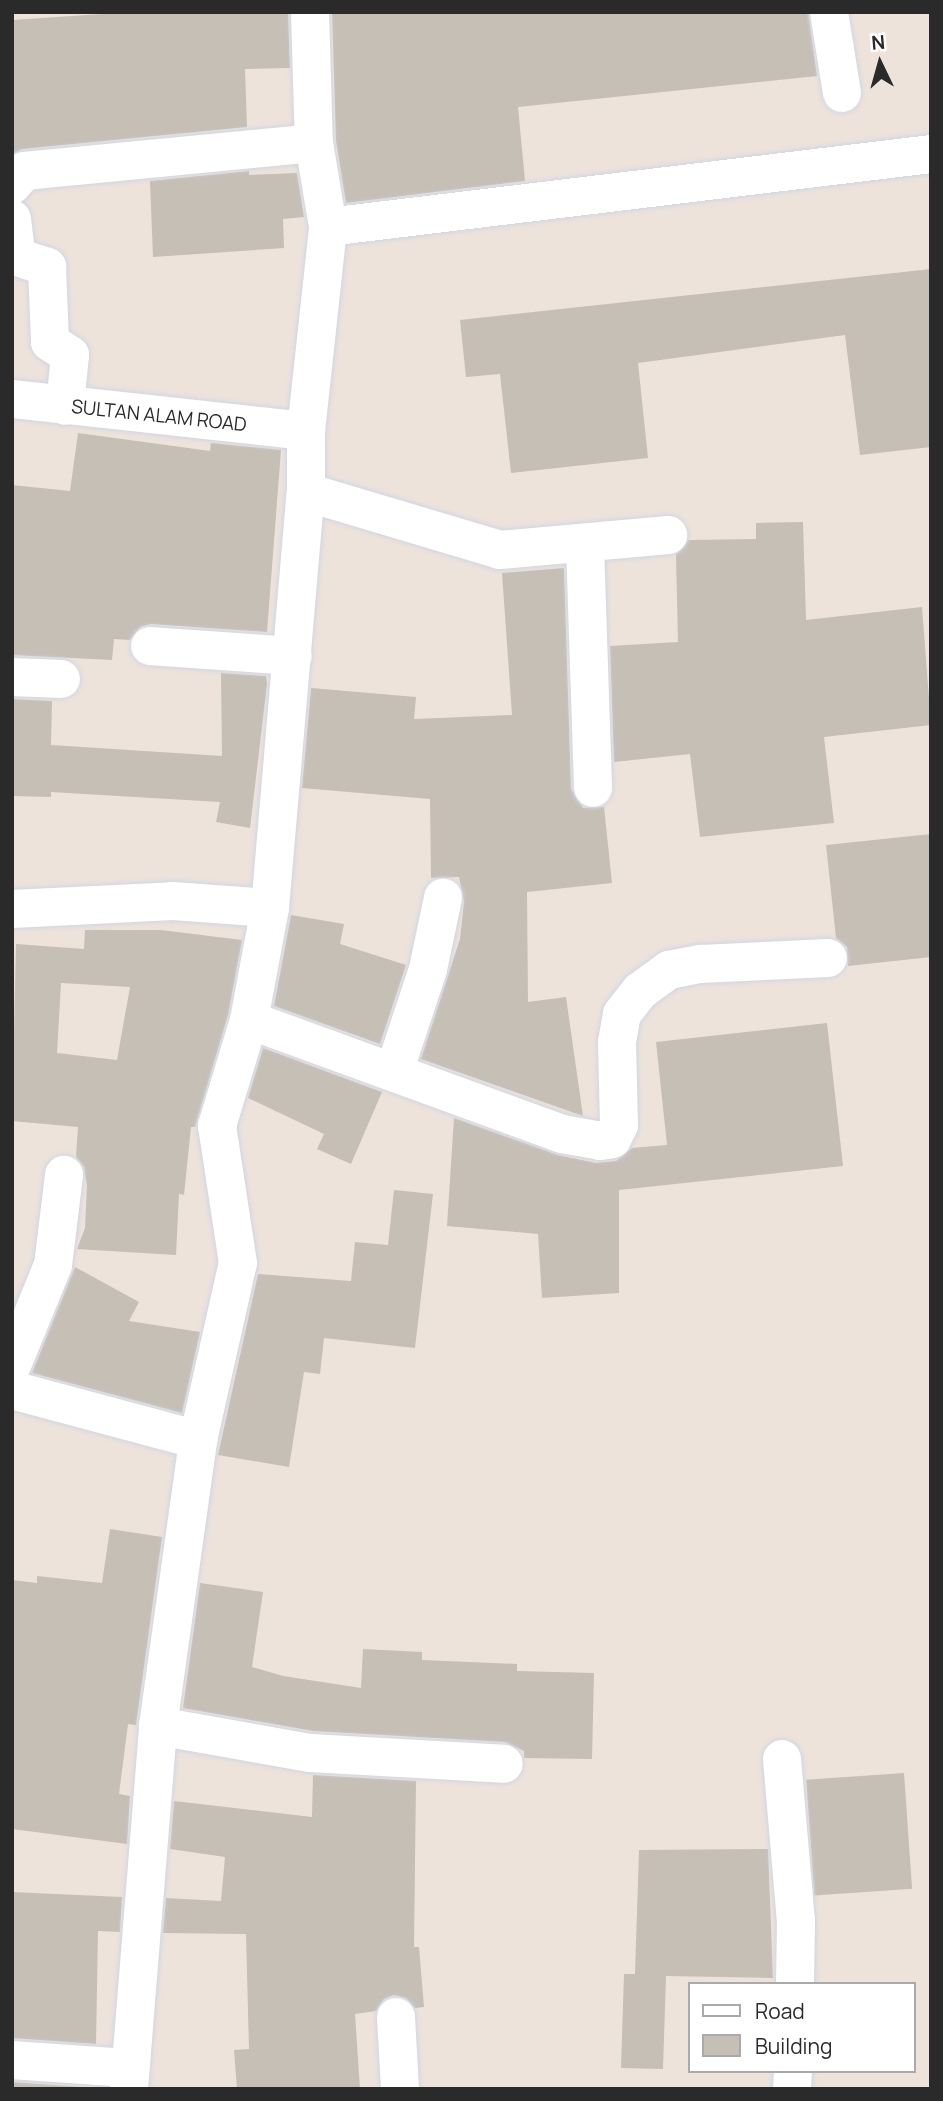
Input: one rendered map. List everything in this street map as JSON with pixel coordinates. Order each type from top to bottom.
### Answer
[{"type":"street","points":[[12,2060],[134,2082],[158,1726],[198,1440],[237,1263],[217,1126],[249,1020],[270,908],[293,656],[306,492],[306,431],[328,227],[314,143],[310,12]]},
{"type":"street","points":[[829,12],[842,93]]},
{"type":"street","points":[[12,185],[24,171],[314,143]]},
{"type":"street","points":[[328,227],[931,154]]},
{"type":"street","points":[[12,219],[17,257],[47,267],[50,342],[70,355],[65,406]]},
{"type":"street","name":"SULTAN ALAM ROAD","points":[[12,399],[306,431]]},
{"type":"street","points":[[306,492],[500,550],[585,545],[668,535]]},
{"type":"street","points":[[585,545],[593,788]]},
{"type":"street","points":[[150,646],[293,656]]},
{"type":"street","points":[[12,677],[61,679]]},
{"type":"street","points":[[394,1072],[428,968],[443,898]]},
{"type":"street","points":[[12,909],[173,901],[270,908]]},
{"type":"street","points":[[249,1020],[562,1134],[600,1141],[612,1139],[619,1125],[617,1042],[622,1014],[640,991],[669,970],[701,964],[828,958]]},
{"type":"street","points":[[12,1365],[53,1265],[64,1175]]},
{"type":"street","points":[[12,1390],[198,1440]]},
{"type":"street","points":[[158,1726],[310,1754],[504,1764]]},
{"type":"street","points":[[782,1759],[796,1922],[795,1982]]},
{"type":"street","points":[[396,2017],[400,2089]]},
{"type":"building","points":[[132,12],[288,12],[290,68],[245,69],[247,127],[22,149],[12,154],[12,20]]},
{"type":"building","points":[[332,12],[808,12],[817,76],[518,107],[525,181],[346,203],[336,141]]},
{"type":"building","points":[[249,171],[249,175],[297,173],[304,217],[283,219],[284,248],[153,257],[150,181]]},
{"type":"building","points":[[931,269],[931,447],[860,455],[845,335],[638,363],[648,458],[511,473],[500,374],[466,377],[460,320]]},
{"type":"building","points":[[78,433],[210,451],[211,443],[281,450],[267,632],[151,624],[140,627],[130,640],[114,639],[112,660],[12,655],[12,485],[70,491]]},
{"type":"building","points":[[803,522],[806,620],[922,607],[931,725],[824,737],[834,823],[700,837],[690,754],[614,762],[610,646],[678,642],[676,555],[689,540],[756,539],[756,523]]},
{"type":"building","points":[[564,568],[571,789],[583,808],[604,807],[612,883],[527,892],[528,1002],[566,997],[583,1116],[421,1059],[460,939],[464,902],[459,877],[431,878],[430,799],[302,788],[311,688],[416,697],[414,719],[512,715],[502,573]]},
{"type":"building","points":[[221,673],[266,676],[250,828],[216,822],[220,802],[51,792],[51,797],[12,796],[12,699],[52,701],[51,745],[222,756]]},
{"type":"building","points":[[931,834],[931,957],[848,966],[847,947],[836,938],[826,845]]},
{"type":"building","points":[[291,915],[344,924],[340,944],[406,965],[380,1044],[274,1006]]},
{"type":"building","points":[[85,930],[161,930],[242,940],[228,1015],[195,1127],[191,1127],[184,1195],[179,1194],[176,1255],[77,1249],[85,1228],[87,1186],[84,1167],[76,1157],[78,1127],[12,1121],[16,944],[84,949]],"holes":[[[61,983],[130,987],[117,1060],[57,1053]]]},
{"type":"building","points":[[827,1023],[843,1166],[619,1190],[619,1293],[542,1298],[538,1234],[447,1226],[454,1118],[558,1155],[596,1163],[616,1161],[632,1148],[667,1145],[656,1042]]},
{"type":"building","points":[[263,1048],[382,1092],[351,1164],[317,1149],[324,1134],[248,1098]]},
{"type":"building","points":[[394,1190],[433,1194],[415,1348],[324,1338],[320,1374],[304,1372],[289,1467],[218,1455],[258,1274],[351,1281],[355,1242],[388,1245]]},
{"type":"building","points":[[75,1267],[139,1302],[129,1321],[200,1332],[182,1413],[32,1373]]},
{"type":"building","points":[[110,1529],[162,1537],[136,1725],[128,1724],[119,1794],[130,1796],[127,1844],[12,1829],[12,1580],[37,1583],[37,1576],[102,1583]]},
{"type":"building","points":[[200,1583],[263,1592],[252,1667],[283,1676],[361,1688],[363,1649],[422,1652],[422,1660],[517,1664],[517,1671],[594,1673],[592,1759],[524,1758],[524,1751],[505,1742],[313,1731],[183,1708]]},
{"type":"building","points":[[904,1773],[912,1889],[814,1896],[806,1780]]},
{"type":"building","points":[[313,1775],[416,1781],[414,1947],[419,1947],[424,2007],[415,2008],[406,1998],[394,1995],[384,1999],[376,2011],[355,2014],[360,2089],[237,2089],[234,2050],[249,2049],[246,1934],[163,1933],[166,1898],[221,1901],[225,1857],[170,1849],[174,1801],[312,1817]]},
{"type":"building","points":[[768,1849],[773,1978],[666,1976],[663,2069],[621,2068],[624,1974],[635,1974],[639,1850]]},
{"type":"building","points":[[12,1892],[122,1897],[120,1932],[98,1931],[96,2044],[12,2038]]},
{"type":"building","points":[[12,2082],[96,2088],[96,2089],[12,2089]]}]
